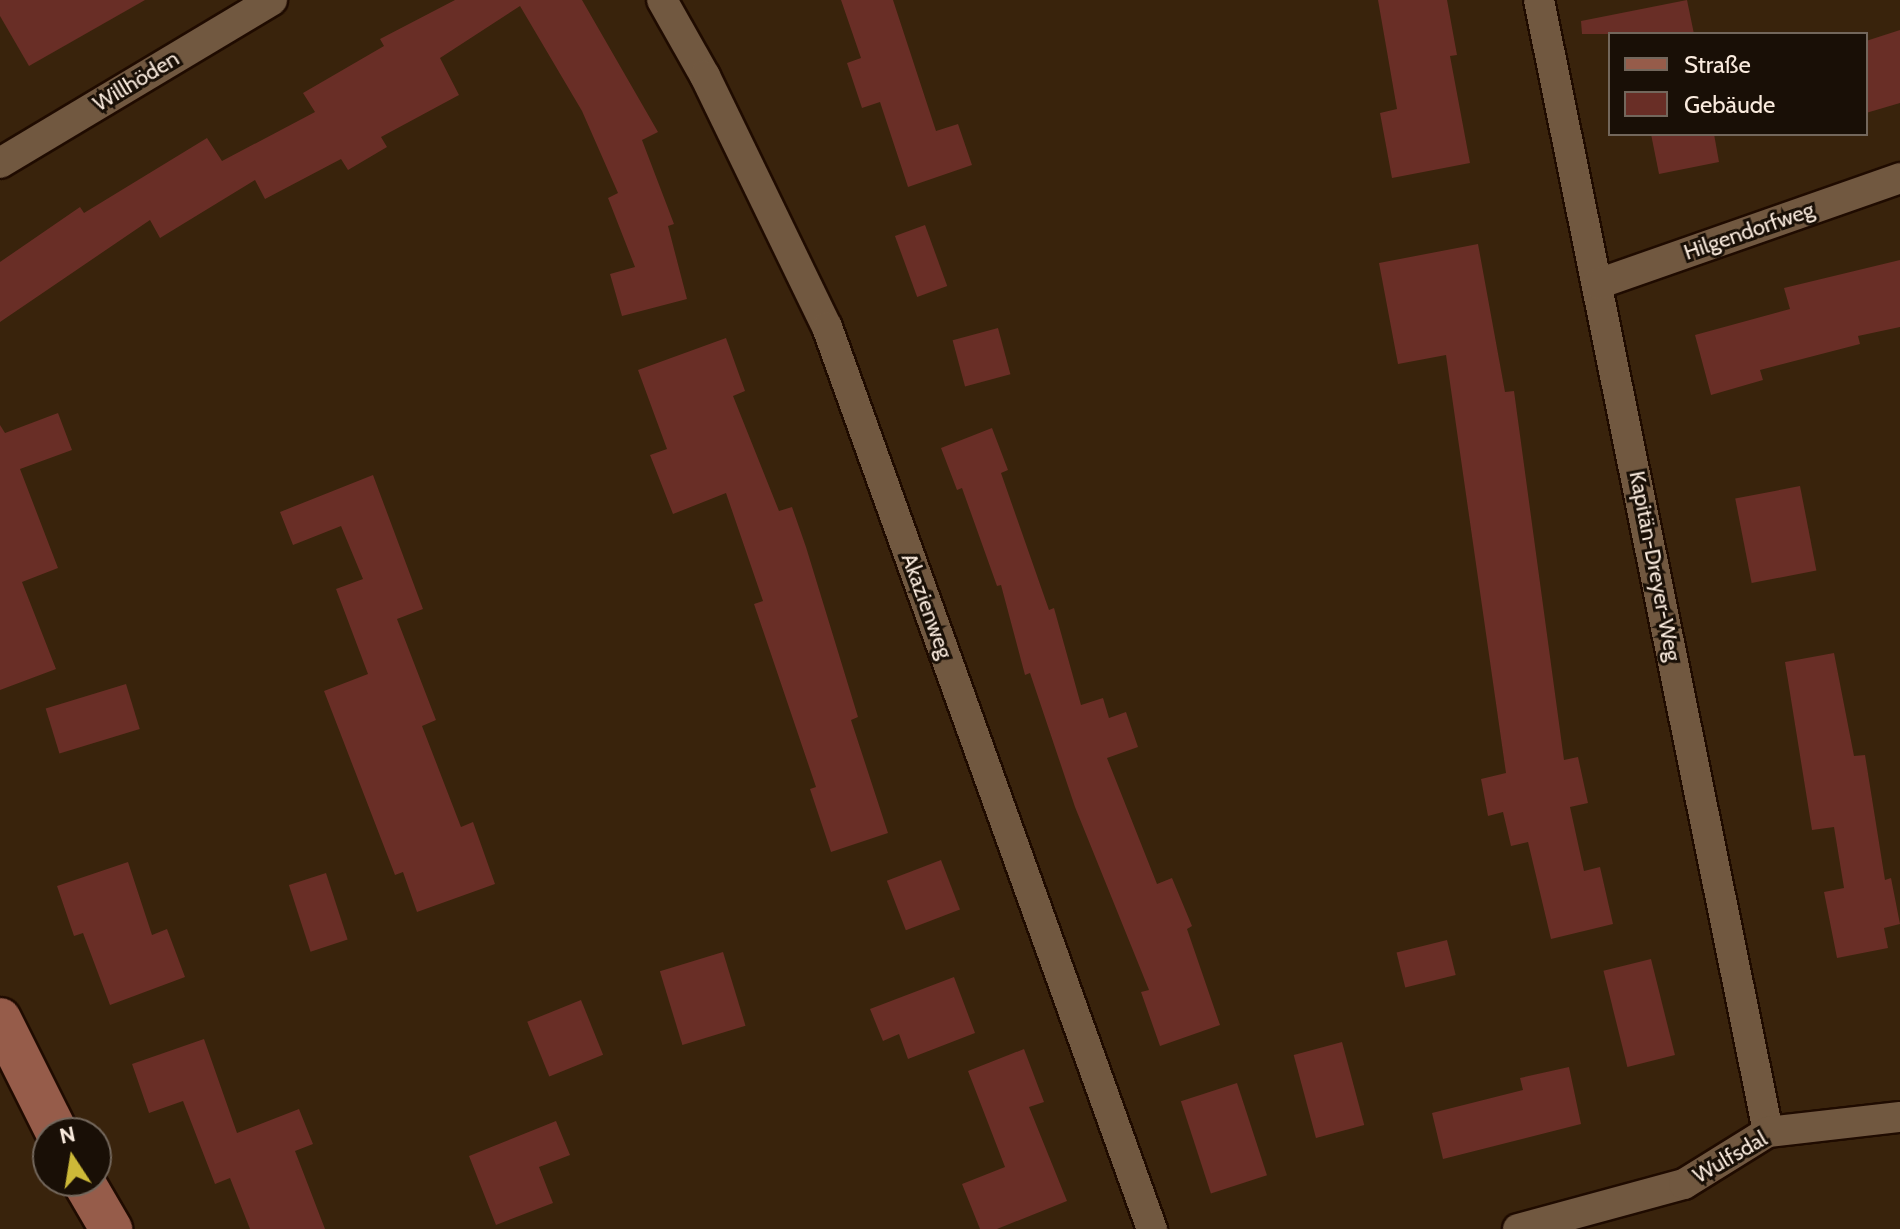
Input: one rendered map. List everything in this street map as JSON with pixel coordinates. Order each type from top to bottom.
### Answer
[{"type":"street","name":"Willhöden","points":[[0,163],[272,0]]},
{"type":"street","name":"Akazienweg","points":[[662,0],[705,76],[827,327],[1152,1229]]},
{"type":"street","name":"Kapitän-Dreyer-Weg","points":[[1539,0],[1768,1132]]},
{"type":"street","name":"Hilgendorfweg","points":[[1598,284],[1900,178]]},
{"type":"street","points":[[0,1019],[49,1117]]},
{"type":"street","name":"Wulfsdal","points":[[1518,1229],[1684,1184],[1768,1132],[1900,1117]]},
{"type":"street","points":[[92,1197],[111,1229]]},
{"type":"building","points":[[0,0],[145,0],[29,66],[0,16]]},
{"type":"building","points":[[455,0],[582,0],[658,132],[642,140],[674,224],[668,226],[687,299],[622,316],[610,274],[635,267],[608,198],[618,193],[582,111],[520,6],[440,58],[459,95],[381,137],[387,147],[348,170],[341,159],[265,199],[255,180],[160,238],[150,220],[0,322],[0,262],[80,207],[84,213],[207,138],[222,161],[315,112],[303,93],[384,46],[380,39]]},
{"type":"building","points":[[841,0],[893,0],[936,131],[958,124],[972,165],[908,187],[880,102],[862,108],[847,63],[861,58]]},
{"type":"building","points":[[1378,0],[1447,0],[1457,55],[1450,56],[1470,163],[1392,178],[1380,113],[1397,109]]},
{"type":"building","points":[[1687,0],[1694,32],[1582,34],[1581,21]]},
{"type":"building","points":[[1900,30],[1900,103],[1868,112],[1868,40]]},
{"type":"building","points":[[1651,136],[1714,136],[1719,162],[1659,174]]},
{"type":"building","points":[[925,225],[947,286],[917,297],[895,236]]},
{"type":"building","points":[[1478,244],[1505,392],[1514,391],[1564,760],[1578,757],[1588,803],[1570,807],[1584,871],[1600,867],[1613,924],[1551,939],[1528,842],[1511,846],[1503,812],[1488,816],[1481,779],[1506,773],[1446,355],[1398,364],[1379,263]]},
{"type":"building","points":[[1900,260],[1900,327],[1858,336],[1860,344],[1760,370],[1763,380],[1711,395],[1695,335],[1790,309],[1784,288]]},
{"type":"building","points":[[998,328],[1010,374],[965,387],[953,340]]},
{"type":"building","points":[[726,338],[745,391],[733,396],[779,511],[792,507],[858,717],[851,720],[888,833],[831,852],[810,789],[816,787],[754,604],[763,601],[726,493],[673,514],[650,455],[667,449],[638,370]]},
{"type":"building","points":[[58,413],[72,450],[20,469],[58,568],[22,582],[56,669],[0,690],[0,425],[5,433]]},
{"type":"building","points":[[992,428],[1008,470],[1001,473],[1049,610],[1054,608],[1081,705],[1103,698],[1109,718],[1126,712],[1138,747],[1107,758],[1157,884],[1172,878],[1192,926],[1187,929],[1220,1025],[1160,1046],[1141,992],[1149,990],[1075,807],[1030,673],[1025,675],[1001,585],[997,586],[962,488],[957,490],[941,448]]},
{"type":"building","points":[[373,475],[423,609],[397,619],[436,720],[422,726],[461,827],[473,822],[495,884],[417,912],[403,872],[395,875],[324,691],[368,674],[336,589],[363,579],[341,526],[293,545],[280,512]]},
{"type":"building","points":[[1800,486],[1816,570],[1752,583],[1735,499]]},
{"type":"building","points":[[1834,653],[1854,756],[1865,755],[1885,880],[1891,878],[1900,924],[1884,928],[1888,948],[1837,958],[1824,892],[1844,888],[1834,827],[1812,830],[1785,662]]},
{"type":"building","points":[[126,684],[140,729],[59,754],[46,709]]},
{"type":"building","points":[[941,860],[960,909],[906,930],[887,881]]},
{"type":"building","points":[[128,862],[152,935],[167,929],[185,977],[110,1005],[83,933],[74,936],[57,886]]},
{"type":"building","points":[[326,873],[348,940],[311,952],[289,885]]},
{"type":"building","points":[[1447,940],[1456,975],[1405,988],[1397,953]]},
{"type":"building","points":[[723,952],[746,1026],[682,1045],[660,971]]},
{"type":"building","points":[[1651,959],[1675,1055],[1627,1067],[1603,971]]},
{"type":"building","points":[[954,977],[975,1033],[908,1059],[899,1034],[883,1041],[870,1009]]},
{"type":"building","points":[[581,1000],[603,1055],[549,1076],[527,1022]]},
{"type":"building","points":[[204,1039],[237,1133],[299,1109],[313,1144],[295,1151],[325,1229],[250,1229],[230,1178],[215,1184],[183,1101],[149,1113],[132,1064]]},
{"type":"building","points":[[1342,1042],[1364,1125],[1316,1138],[1294,1055]]},
{"type":"building","points":[[1024,1049],[1044,1102],[1029,1107],[1067,1201],[997,1229],[980,1229],[962,1184],[1005,1167],[968,1071]]},
{"type":"building","points":[[1569,1067],[1581,1124],[1443,1159],[1432,1113],[1523,1090],[1520,1078]]},
{"type":"building","points":[[1237,1083],[1267,1175],[1211,1193],[1181,1101]]},
{"type":"building","points":[[556,1121],[570,1155],[539,1167],[553,1203],[496,1225],[469,1156]]}]
